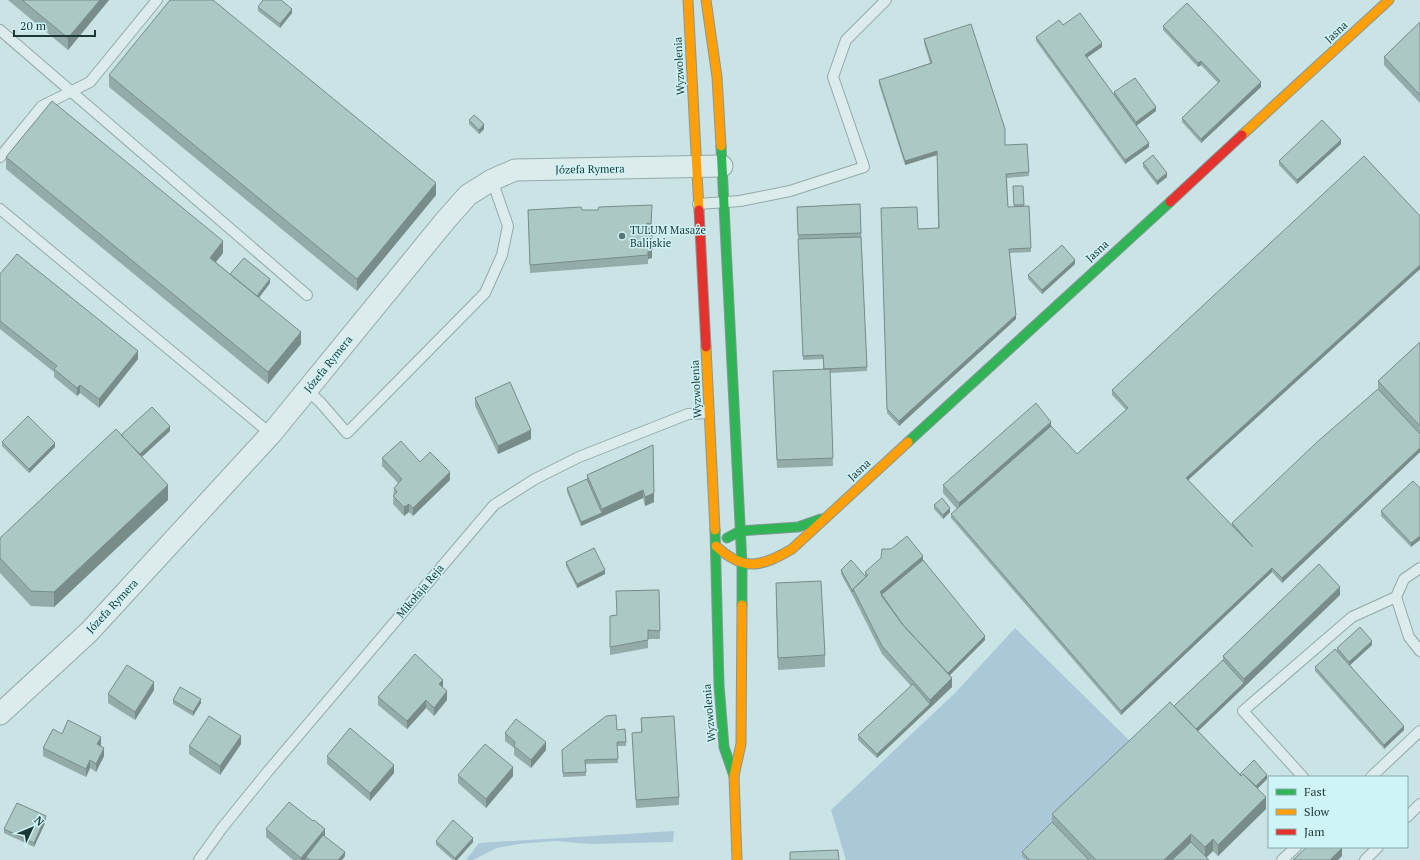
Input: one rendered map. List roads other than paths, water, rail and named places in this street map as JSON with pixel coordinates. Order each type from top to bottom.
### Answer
[{"type":"street","name":"Wyzwolenia","points":[[688,0],[716,546],[719,685],[724,747],[734,776]]},
{"type":"street","name":"Wyzwolenia","points":[[706,0],[717,77],[742,564],[741,744],[734,776],[738,860]]},
{"type":"street","name":"Jasna","points":[[823,519],[798,527],[740,531],[716,546],[727,557],[742,564],[761,564],[792,549],[1389,0]]},
{"type":"street","name":"Józefa Rymera","points":[[0,714],[89,632],[271,434],[444,221],[468,195],[492,180],[515,170],[722,166]]},
{"type":"lane","points":[[0,157],[42,106],[90,82],[157,0]]},
{"type":"lane","points":[[698,204],[740,201],[790,191],[864,167],[833,77],[846,40],[886,0]]},
{"type":"lane","points":[[0,30],[307,295]]},
{"type":"lane","points":[[307,390],[320,402],[347,433],[485,293],[502,255],[508,226],[492,180]]},
{"type":"lane","points":[[0,209],[271,434]]},
{"type":"lane","name":"Mikołaja Reja","points":[[199,860],[222,828],[269,770],[494,505],[535,479],[579,457],[688,414],[709,413]]},
{"type":"lane","points":[[1302,776],[1243,711],[1352,617],[1396,597],[1404,579],[1420,568]]},
{"type":"lane","points":[[1396,597],[1409,637],[1420,651]]},
{"type":"lane","points":[[1372,776],[1420,731]]},
{"type":"lane","points":[[1408,816],[1420,804]]},
{"type":"lane","points":[[1282,860],[1295,848]]},
{"type":"lane","points":[[1367,859],[1377,848]]},
{"type":"place","name":"TULUM Masaże Balijskie","points":[[622,236]]}]
